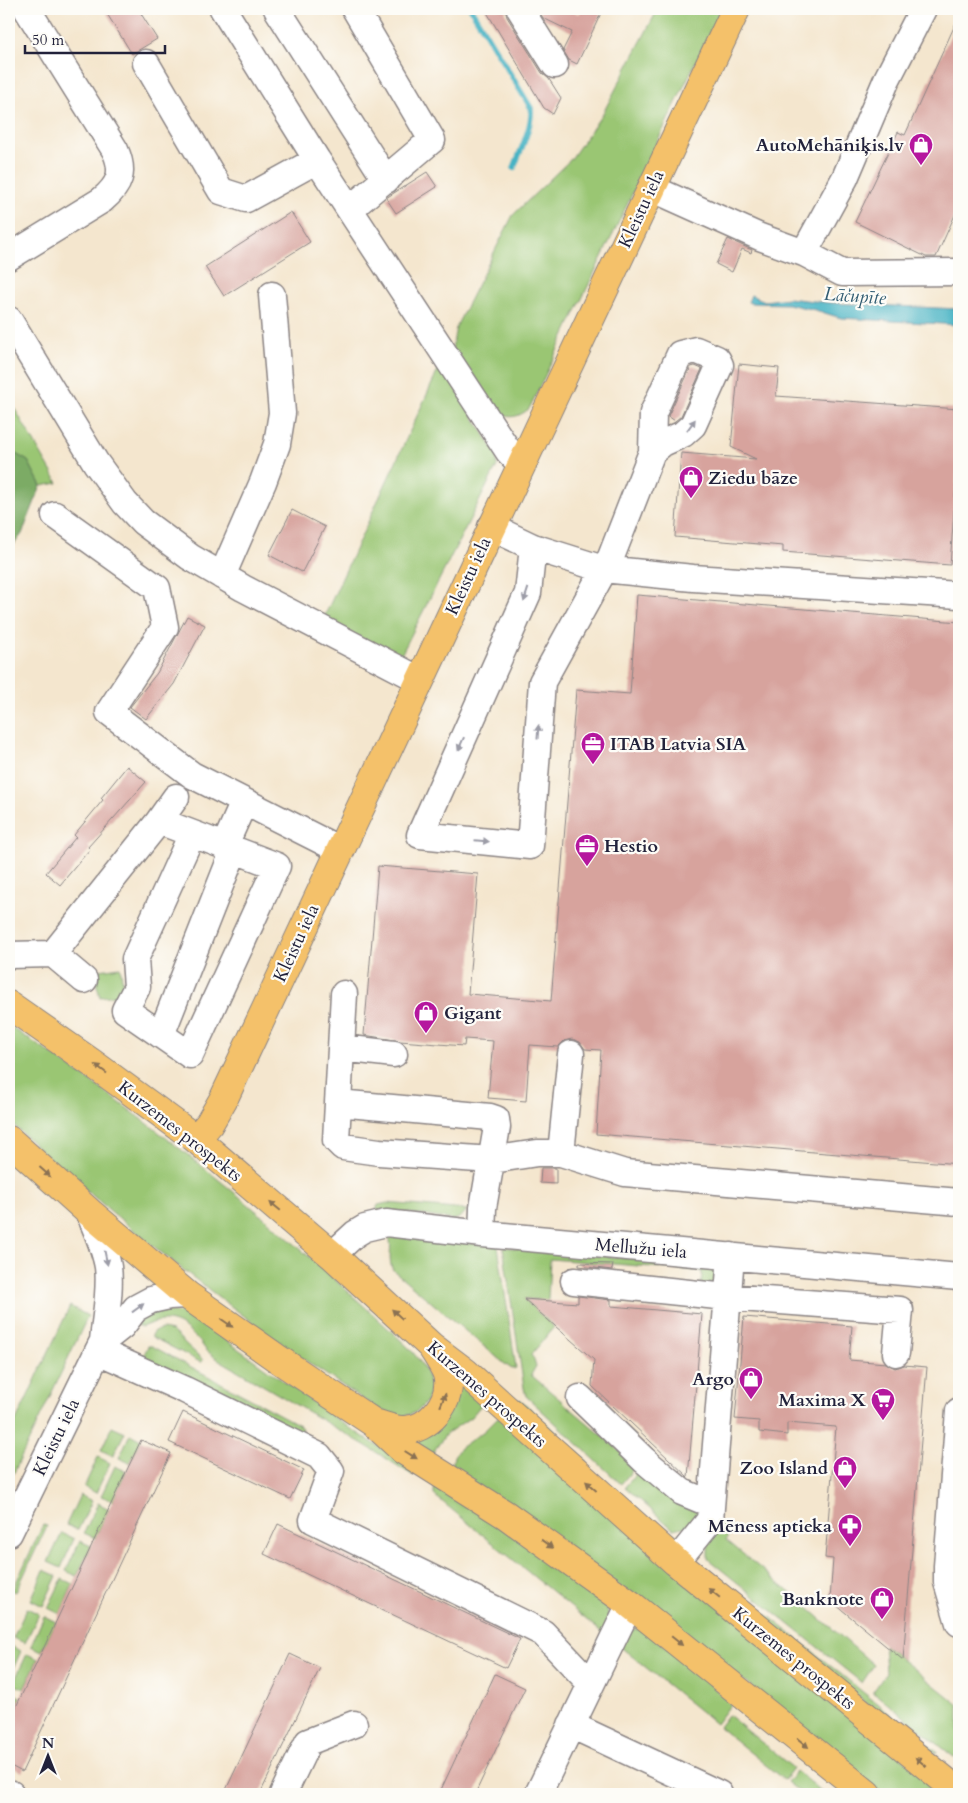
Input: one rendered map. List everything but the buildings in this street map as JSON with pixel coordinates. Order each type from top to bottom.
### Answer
[{"type":"main road","name":"Kleistu iela","points":[[196,1140],[209,1124],[224,1098],[736,9]]},
{"type":"main road","name":"Kurzemes prospekts","points":[[9,1006],[92,1063],[196,1140],[332,1255],[432,1348],[465,1372],[676,1562],[959,1792]]},
{"type":"main road","points":[[9,1140],[89,1212],[187,1295],[374,1423],[403,1450],[506,1515],[630,1604],[867,1794]]},
{"type":"main road","points":[[374,1423],[402,1430],[421,1425],[435,1416],[445,1399],[447,1374],[432,1348]]},
{"type":"street","points":[[9,257],[102,200],[115,188],[121,169],[115,150],[27,9]]},
{"type":"street","points":[[223,9],[372,245],[504,444],[521,464]]},
{"type":"street","points":[[277,9],[386,180]]},
{"type":"street","points":[[350,209],[432,140],[355,9]]},
{"type":"street","points":[[520,9],[555,65]]},
{"type":"street","points":[[804,254],[845,178],[887,79],[923,9]]},
{"type":"street","points":[[146,63],[221,191],[246,199],[317,160]]},
{"type":"street","points":[[651,188],[760,237],[804,254],[842,273],[959,272]]},
{"type":"street","points":[[222,576],[263,482],[278,436],[282,413],[272,295]]},
{"type":"street","points":[[9,320],[96,463],[125,503],[143,522],[190,557],[222,576],[420,680]]},
{"type":"street","points":[[533,547],[528,593],[420,835],[530,846],[542,682],[610,557],[652,452]]},
{"type":"street","points":[[54,515],[157,588],[165,627],[109,712],[192,775],[340,850]]},
{"type":"street","points":[[491,527],[533,547],[602,569],[693,578],[959,595]]},
{"type":"street","points":[[53,954],[176,797]]},
{"type":"street","points":[[160,1034],[229,848],[244,802]]},
{"type":"street","points":[[159,821],[276,866],[190,1055],[125,1010],[137,987],[135,959],[192,834]]},
{"type":"street","points":[[9,955],[53,954],[84,980]]},
{"type":"street","points":[[344,994],[336,1140],[343,1147],[379,1152],[492,1160],[537,1153],[561,1153],[625,1173],[959,1202]]},
{"type":"street","points":[[342,1048],[394,1054]]},
{"type":"street","points":[[561,1153],[571,1054]]},
{"type":"street","points":[[338,1103],[490,1117],[496,1120],[497,1127],[483,1208],[482,1234]]},
{"type":"street","name":"Kleistu iela","points":[[89,1212],[104,1249],[108,1269],[108,1294],[101,1346]]},
{"type":"street","name":"Mellužu iela","points":[[332,1255],[360,1231],[386,1224],[959,1276]]},
{"type":"street","points":[[676,1562],[710,1520],[731,1256]]},
{"type":"street","points":[[841,1305],[845,1266]]},
{"type":"street","points":[[574,1281],[727,1297],[900,1310],[896,1353]]},
{"type":"street","name":"Kleistu iela","points":[[9,1533],[101,1346],[122,1326],[136,1308],[152,1300],[169,1296],[187,1295]]},
{"type":"street","points":[[101,1346],[185,1390],[320,1456],[331,1470],[313,1520],[544,1633],[591,1684]]},
{"type":"street","points":[[580,1398],[644,1460],[682,1492],[711,1504]]},
{"type":"street","points":[[959,1411],[947,1582],[959,1623]]},
{"type":"street","points":[[538,1794],[630,1604]]},
{"type":"street","points":[[283,1794],[308,1742],[354,1724]]},
{"type":"street","points":[[571,1725],[719,1794]]},
{"type":"green space","points":[[658,9],[721,9],[529,409],[515,416],[499,414],[452,349],[456,327],[513,215],[571,159],[603,113]]},
{"type":"green space","points":[[441,364],[497,455],[497,466],[400,657],[327,621],[325,615]]},
{"type":"green space","points":[[9,399],[58,483],[41,486],[28,461],[9,450]]},
{"type":"green space","points":[[9,450],[28,461],[41,486],[22,534],[9,551]]},
{"type":"green space","points":[[120,967],[125,994],[100,997],[93,971]]},
{"type":"green space","points":[[9,1026],[115,1099],[166,1138],[265,1219],[362,1304],[409,1348],[422,1364],[429,1383],[429,1392],[423,1406],[411,1414],[395,1416],[372,1405],[316,1368],[159,1251],[22,1133],[9,1121]]},
{"type":"green space","points":[[387,1203],[467,1210],[461,1217],[454,1220],[396,1211],[376,1210],[378,1205]]},
{"type":"green space","points":[[389,1236],[498,1246],[516,1368],[512,1369],[506,1365],[393,1270],[390,1262]]},
{"type":"green space","points":[[503,1247],[714,1266],[717,1268],[720,1286],[701,1285],[702,1271],[550,1259],[548,1300],[524,1299],[554,1327],[531,1355],[536,1366],[531,1375],[637,1465],[621,1484],[526,1396]]},
{"type":"green space","points":[[70,1306],[88,1316],[9,1483],[9,1436]]},
{"type":"green space","points":[[162,1311],[184,1313],[195,1318],[342,1423],[420,1473],[412,1475],[368,1447],[219,1360],[178,1324],[165,1321],[142,1327],[137,1325],[148,1316]]},
{"type":"green space","points":[[162,1329],[172,1331],[203,1360],[202,1362],[152,1337],[155,1331]]},
{"type":"green space","points":[[148,1346],[152,1346],[299,1425],[302,1428],[297,1439],[140,1363]]},
{"type":"green space","points":[[459,1383],[483,1403],[471,1417],[446,1434],[431,1455],[412,1440]]},
{"type":"green space","points":[[515,1400],[521,1400],[587,1461],[586,1464]]},
{"type":"green space","points":[[498,1417],[945,1794],[883,1794],[726,1666],[452,1468],[454,1456],[460,1448],[484,1431]]},
{"type":"green space","points":[[112,1426],[125,1432],[113,1456],[101,1450]]},
{"type":"green space","points":[[130,1434],[141,1440],[130,1463],[119,1458]]},
{"type":"green space","points":[[98,1457],[110,1463],[96,1493],[84,1487]]},
{"type":"green space","points":[[115,1466],[126,1471],[113,1501],[101,1496]]},
{"type":"green space","points":[[641,1468],[702,1514],[689,1526],[673,1529],[625,1487]]},
{"type":"green space","points":[[437,1484],[601,1597],[609,1616],[605,1635],[434,1495]]},
{"type":"green space","points":[[80,1495],[92,1501],[78,1530],[66,1525]]},
{"type":"green space","points":[[98,1503],[109,1509],[95,1538],[84,1533]]},
{"type":"green space","points":[[723,1523],[726,1523],[731,1529],[726,1540],[874,1665],[862,1683],[708,1559],[711,1534]]},
{"type":"green space","points":[[43,1525],[47,1526],[16,1592],[12,1591]]},
{"type":"green space","points":[[62,1533],[74,1539],[61,1568],[48,1562]]},
{"type":"green space","points":[[80,1541],[91,1546],[77,1576],[66,1571]]},
{"type":"green space","points":[[44,1570],[57,1576],[43,1606],[31,1600]]},
{"type":"green space","points":[[62,1579],[73,1584],[60,1614],[48,1608]]},
{"type":"green space","points":[[27,1608],[39,1614],[25,1643],[13,1638]]},
{"type":"green space","points":[[759,1608],[937,1752],[936,1754],[907,1736],[792,1644],[758,1610]]},
{"type":"green space","points":[[44,1616],[56,1622],[42,1651],[31,1646]]},
{"type":"green space","points":[[634,1629],[641,1629],[685,1660],[731,1704],[716,1724],[618,1645],[625,1633]]},
{"type":"green space","points":[[9,1645],[21,1651],[9,1678]]},
{"type":"green space","points":[[884,1645],[959,1705],[959,1755],[955,1758],[873,1692],[886,1673]]},
{"type":"green space","points":[[27,1654],[38,1659],[24,1689],[13,1684]]},
{"type":"green space","points":[[9,1691],[20,1697],[9,1722]]},
{"type":"green space","points":[[728,1715],[793,1768],[784,1780],[719,1727]]},
{"type":"green space","points":[[796,1771],[824,1794],[802,1794],[787,1782]]},
{"type":"water","name":"Lāčupīte","points":[[751,295],[765,301],[788,298],[831,303],[959,309],[959,325],[841,318],[788,304],[750,303],[748,302]]},
{"type":"waterway","points":[[471,9],[531,108],[528,130],[514,168]]},
{"type":"place","name":"AutoMehāniķis.lv","points":[[921,166]]},
{"type":"place","name":"Ziedu bāze","points":[[691,499]]},
{"type":"place","name":"ITAB Latvia SIA","points":[[593,765]]},
{"type":"place","name":"Hestio","points":[[587,867]]},
{"type":"place","name":"Gigant","points":[[426,1034]]},
{"type":"place","name":"Argo","points":[[751,1400]]},
{"type":"place","name":"Maxima X","points":[[883,1421]]},
{"type":"place","name":"Zoo Island","points":[[845,1489]]},
{"type":"place","name":"Mēness aptieka","points":[[850,1547]]},
{"type":"place","name":"Banknote","points":[[882,1620]]}]
